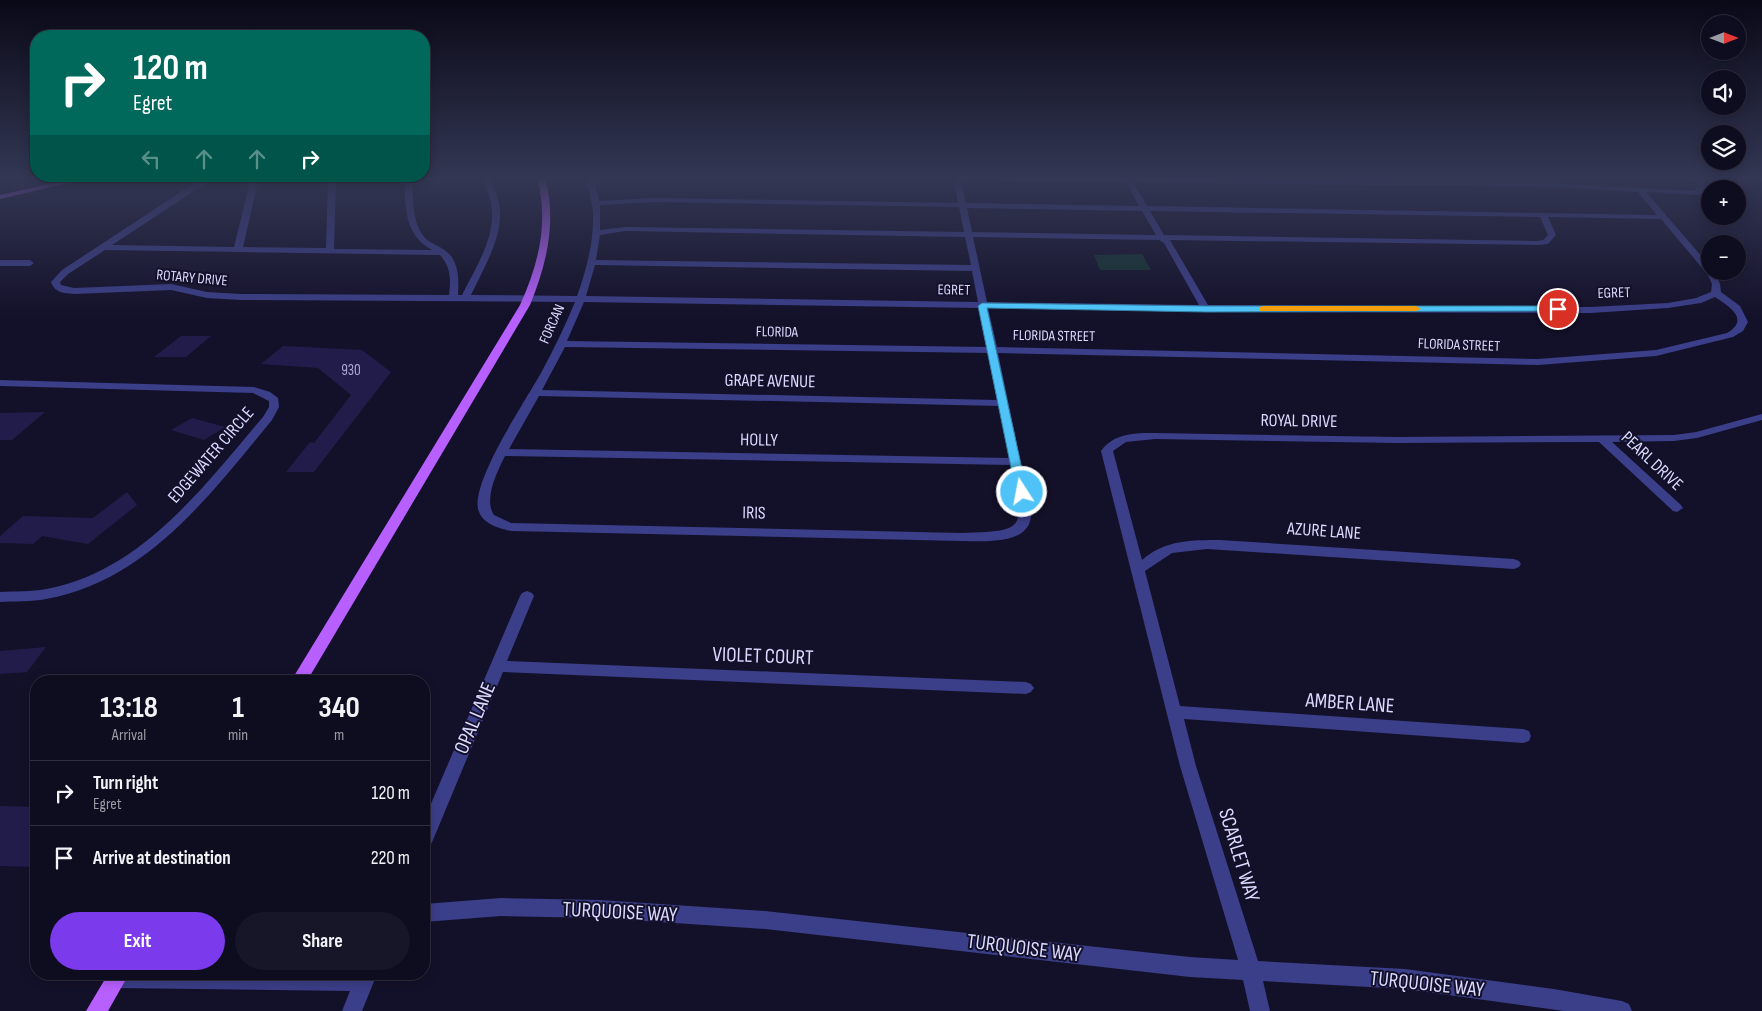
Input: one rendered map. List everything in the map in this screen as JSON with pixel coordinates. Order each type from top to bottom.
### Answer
[{"type":"main road","points":[[303,675],[529,297],[535,285],[543,256],[547,224]]},
{"type":"main road","points":[[96,1011],[115,980]]},
{"type":"street","name":"ROTARY DRIVE","points":[[137,224],[58,278],[55,282],[57,287],[63,290],[74,291],[171,287],[207,295],[241,297],[529,297]]},
{"type":"street","points":[[238,250],[244,224]]},
{"type":"street","points":[[330,251],[331,224]]},
{"type":"street","points":[[414,224],[415,230],[426,243],[444,253],[454,267],[455,280],[452,296]]},
{"type":"street","points":[[466,296],[487,251],[494,224]]},
{"type":"street","name":"FORCAN","points":[[492,475],[501,452],[561,344],[580,298],[590,264],[596,224]]},
{"type":"street","points":[[966,224],[1016,462]]},
{"type":"street","points":[[1153,224],[1161,238],[1167,242],[1206,309]]},
{"type":"street","points":[[596,233],[626,229],[1536,244],[1545,242],[1552,235],[1547,224]]},
{"type":"street","points":[[1670,224],[1712,274],[1716,284],[1716,293]]},
{"type":"street","points":[[103,247],[444,253]]},
{"type":"street","points":[[590,264],[624,262],[975,268]]},
{"type":"street","points":[[0,263],[30,263]]},
{"type":"street","name":"EGRET","points":[[529,297],[1206,309],[1591,309],[1680,304],[1703,300],[1716,293]]},
{"type":"street","name":"FLORIDA STREET","points":[[992,350],[1538,362],[1588,360],[1656,353],[1730,335],[1740,329],[1743,322],[1742,314],[1716,293]]},
{"type":"street","name":"FLORIDA","points":[[561,344],[992,350]]},
{"type":"street","name":"EDGEWATER CIRCLE","points":[[0,383],[254,390],[266,394],[274,400],[274,407],[268,418],[217,478],[170,528],[144,552],[122,568],[100,579],[71,589],[46,595],[0,598]]},
{"type":"street","name":"GRAPE AVENUE","points":[[535,393],[1004,403]]},
{"type":"street","name":"ROYAL DRIVE","points":[[1175,712],[1107,451],[1111,445],[1121,440],[1155,436],[1388,440],[1674,438],[1697,435],[1762,417]]},
{"type":"street","name":"PEARL DRIVE","points":[[1602,439],[1677,508]]},
{"type":"street","name":"HOLLY","points":[[501,452],[1016,462]]},
{"type":"street","name":"IRIS","points":[[492,475],[486,489],[484,508],[490,518],[500,525],[511,527],[961,537],[1003,535],[1016,531],[1021,527],[1025,521],[1016,462]]},
{"type":"street","name":"AZURE LANE","points":[[1139,570],[1153,556],[1168,548],[1181,545],[1220,544],[1514,564]]},
{"type":"street","name":"OPAL LANE","points":[[430,826],[527,596]]},
{"type":"street","name":"VIOLET COURT","points":[[498,666],[1026,688]]},
{"type":"street","name":"AMBER LANE","points":[[1175,712],[1523,736]]},
{"type":"street","name":"SCARLET WAY","points":[[1175,712],[1188,766],[1251,971],[1260,1011]]},
{"type":"street","name":"TURQUOISE WAY","points":[[430,913],[501,907],[600,909],[745,919],[947,939],[1190,967],[1405,979],[1554,999],[1622,1011]]},
{"type":"street","points":[[352,1011],[365,980]]},
{"type":"green space","points":[[1142,254],[1151,270],[1100,270],[1094,255]]},
{"type":"building","points":[[181,336],[211,336],[186,357],[154,357]]},
{"type":"building","points":[[283,346],[362,350],[391,372],[314,472],[286,472],[310,442],[314,443],[351,395],[318,368],[261,364]]},
{"type":"building","points":[[45,412],[12,440],[0,440],[0,413]]},
{"type":"building","points":[[192,418],[225,427],[204,440],[171,430]]},
{"type":"building","points":[[127,492],[137,505],[88,544],[42,536],[33,544],[0,543],[0,536],[23,516],[93,518]]},
{"type":"building","points":[[46,647],[27,672],[0,674],[0,651]]},
{"type":"building","points":[[0,806],[30,807],[30,867],[0,866]]},
{"type":"slow traffic","points":[[1263,309],[1416,309]]},
{"type":"route","points":[[1022,492],[982,306],[1206,309],[1558,309]]}]
